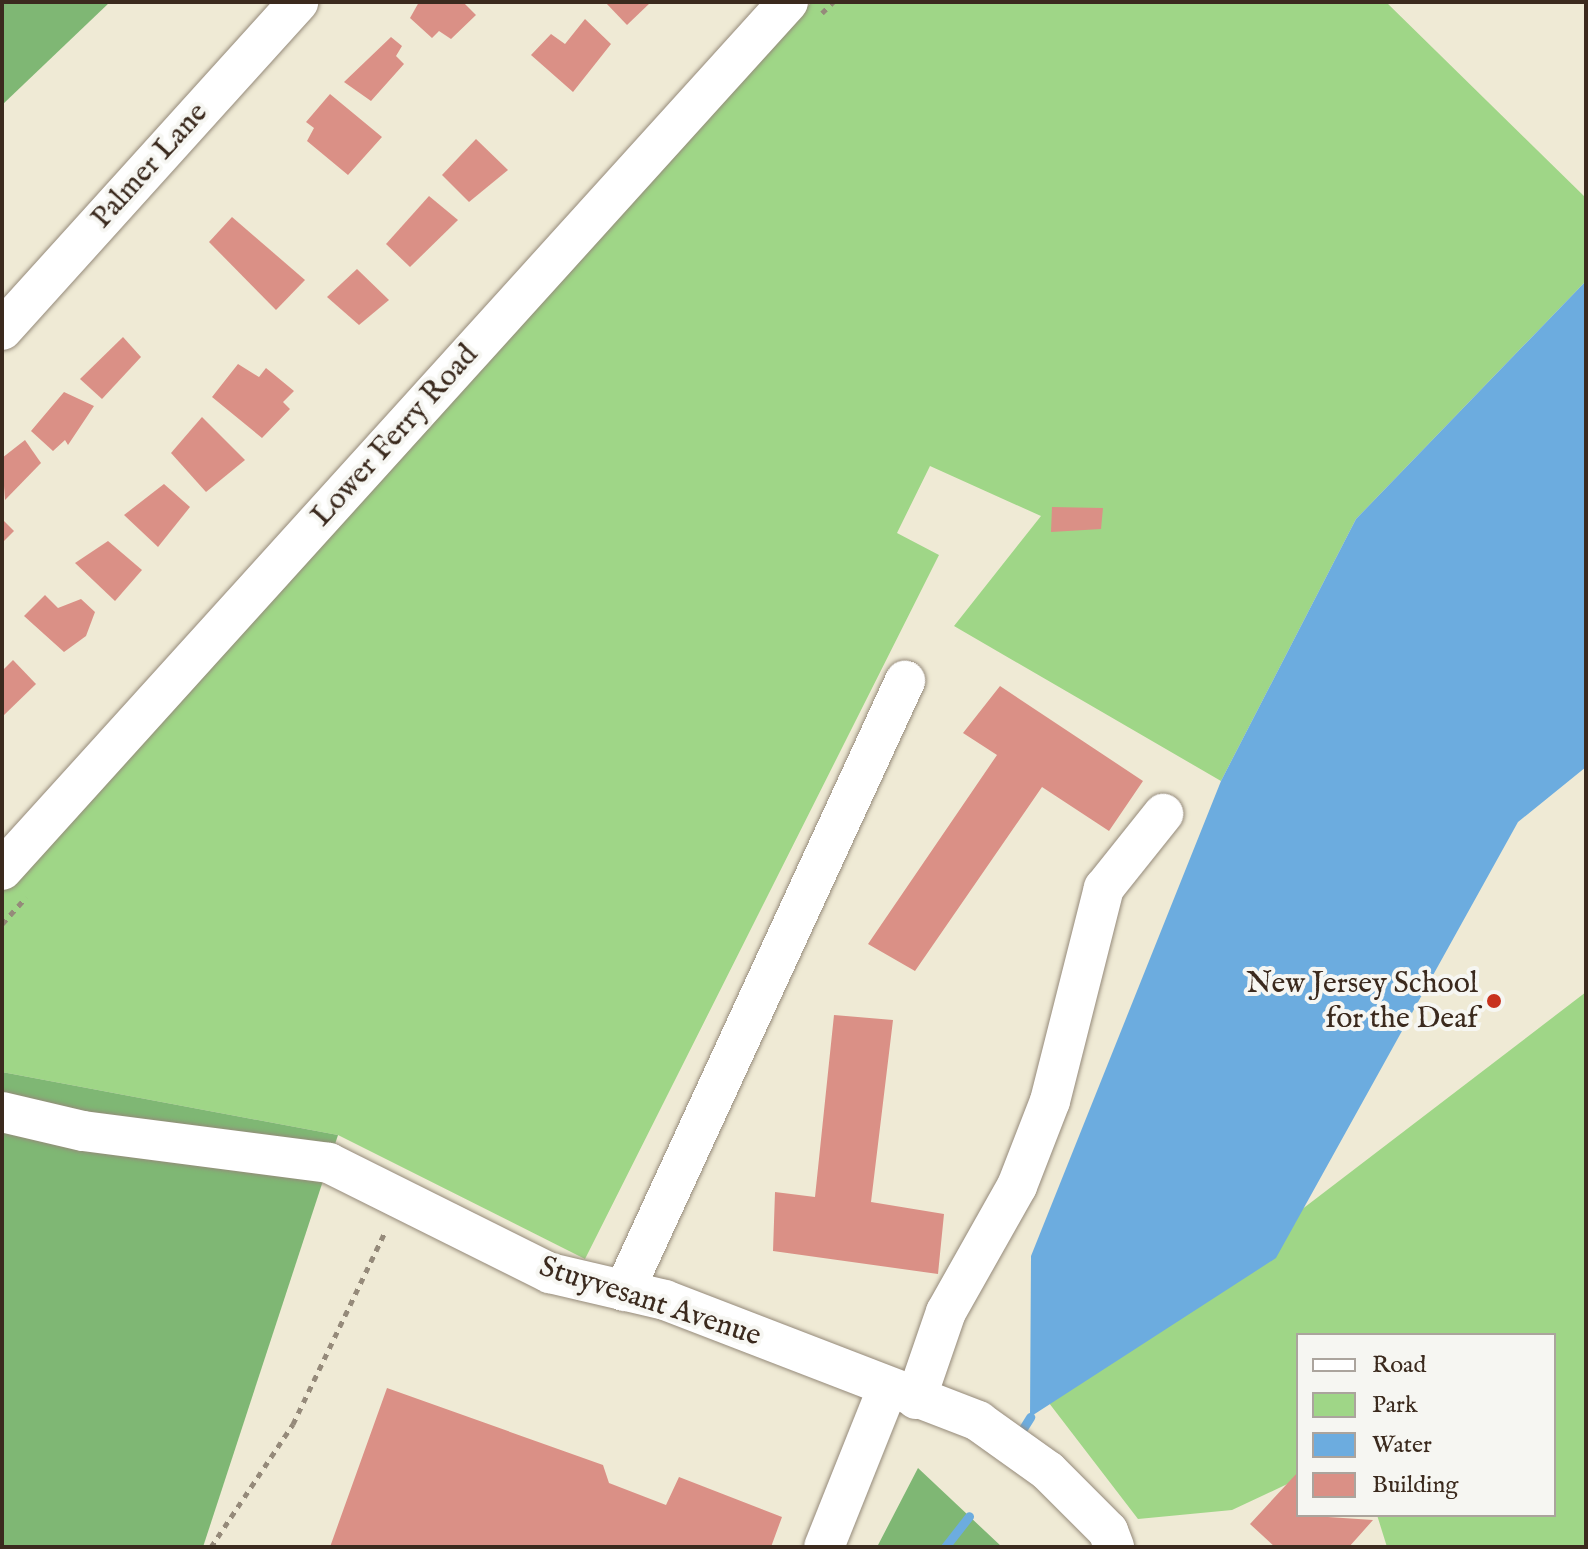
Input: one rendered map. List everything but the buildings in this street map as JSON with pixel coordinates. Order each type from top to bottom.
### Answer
[{"type":"street","name":"Palmer Lane","points":[[2,330],[298,2]]},
{"type":"street","name":"Lower Ferry Road","points":[[2,870],[788,2]]},
{"type":"street","points":[[624,1291],[905,681]]},
{"type":"street","points":[[824,1547],[902,1393],[1017,1186],[1050,1101],[1104,888],[1163,814]]},
{"type":"street","name":"Stuyvesant Avenue","points":[[2,1112],[83,1131],[329,1163],[550,1273],[624,1291],[978,1421],[1048,1471],[1108,1531],[1114,1547]]},
{"type":"path","points":[[211,1547],[329,1357],[399,1198]]},
{"type":"green space","points":[[2,2],[110,2],[2,105]]},
{"type":"green space","points":[[812,2],[1386,2],[1586,198],[1586,281],[1356,519],[1221,781],[954,626],[1041,516],[930,466],[897,533],[939,555],[585,1259],[338,1135],[2,1072],[2,879],[149,700]]},
{"type":"green space","name":"New Jersey School for the Deaf","points":[[1586,992],[1586,1547],[1387,1547],[1378,1517],[1556,1517],[1556,1333],[1296,1333],[1296,1480],[1232,1510],[1138,1519],[1049,1403]]},
{"type":"green space","points":[[2,1072],[338,1135],[203,1547],[2,1547]]},
{"type":"green space","points":[[918,1468],[969,1516],[1002,1547],[877,1547]]},
{"type":"water","points":[[1586,281],[1586,767],[1518,822],[1276,1258],[1030,1417],[1031,1256],[1221,781],[1356,519]]},
{"type":"waterway","points":[[1017,1438],[1030,1417]]},
{"type":"waterway","points":[[945,1547],[969,1516]]},
{"type":"place","name":"New Jersey School for the Deaf","points":[[1494,1001]]}]
